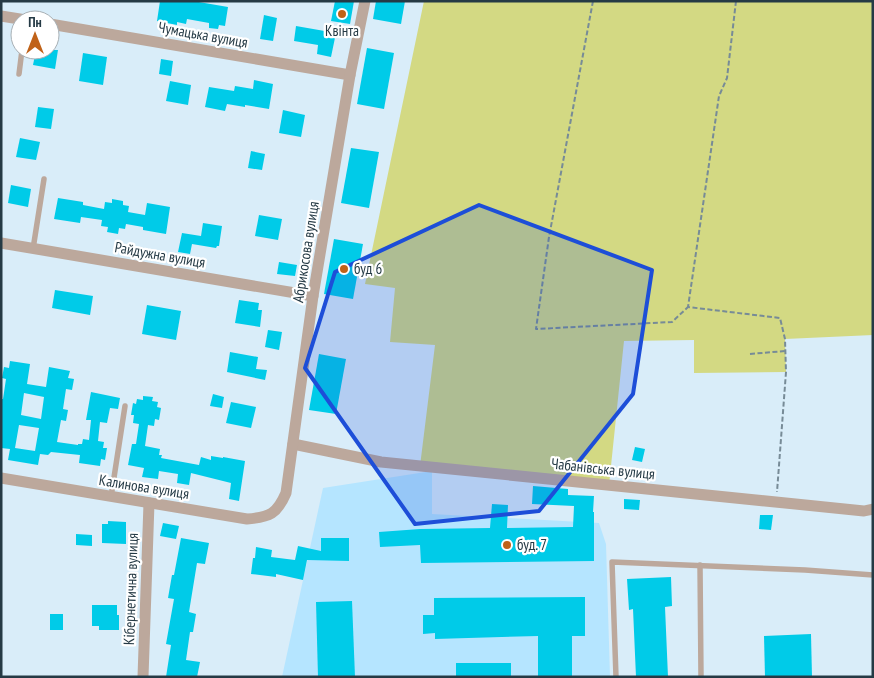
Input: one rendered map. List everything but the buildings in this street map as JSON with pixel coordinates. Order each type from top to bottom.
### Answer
[{"type":"street","name":"Абрикосова вулиця","points":[[280,507],[286,493],[313,296],[350,74],[365,1]]},
{"type":"street","name":"Чумацька вулиця","points":[[60,26],[350,74]]},
{"type":"street","name":"Райдужна вулиця","points":[[1,243],[313,296]]},
{"type":"street","name":"Чабанівська вулиця","points":[[293,444],[381,462],[776,502],[864,510],[873,509]]},
{"type":"street","name":"Калинова вулиця","points":[[1,478],[247,519],[260,518],[280,507]]},
{"type":"street","name":"Кібернетична вулиця","points":[[143,677],[149,503]]},
{"type":"lane","points":[[18,74],[20,60]]},
{"type":"lane","points":[[32,249],[44,179]]},
{"type":"lane","points":[[111,497],[125,406]]},
{"type":"lane","points":[[616,677],[612,562],[873,574]]},
{"type":"lane","points":[[700,565],[701,677]]},
{"type":"path","points":[[593,1],[549,237],[536,329],[672,322],[688,308],[719,96],[727,78],[736,1]]},
{"type":"path","points":[[688,308],[780,318],[784,339],[786,372],[776,502]]},
{"type":"path","points":[[750,354],[785,351]]},
{"type":"highlighted area","points":[[479,205],[652,270],[633,394],[539,511],[415,524],[305,368],[335,272]]},
{"type":"shaded area","points":[[432,471],[432,514],[599,523],[606,544],[610,677],[282,677],[323,488]]},
{"type":"green space","points":[[424,1],[873,1],[873,335],[785,339],[786,372],[694,373],[694,340],[624,341],[609,485],[420,466],[435,345],[390,342],[395,288],[365,284]]},
{"type":"place","name":"Квінта","points":[[342,14]]},
{"type":"place","name":"буд 6","points":[[344,269]]},
{"type":"place","name":"буд. 7","points":[[507,545]]}]
